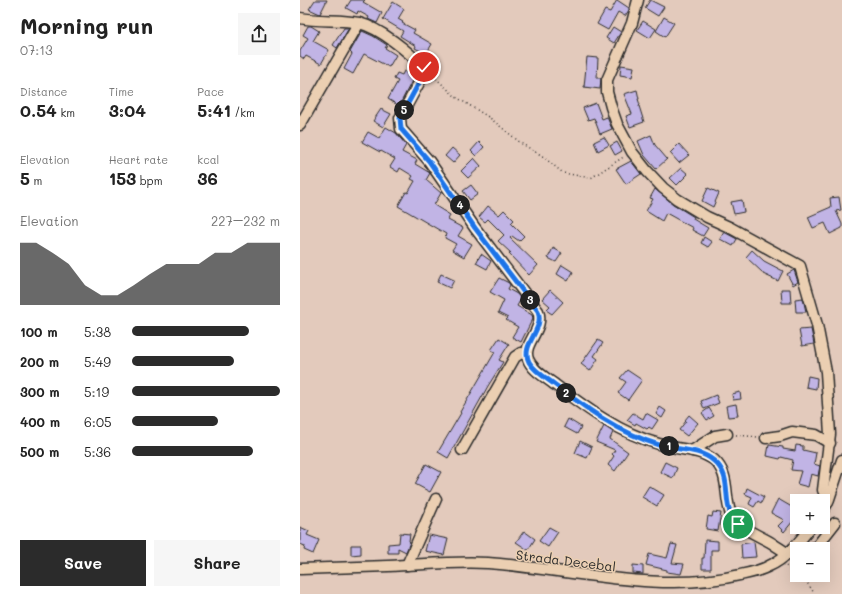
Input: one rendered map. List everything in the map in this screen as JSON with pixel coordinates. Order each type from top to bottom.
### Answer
[{"type":"street","points":[[638,0],[632,23],[607,80],[607,92],[617,124],[632,152],[663,188],[687,206],[735,230],[800,266],[816,325],[826,372],[830,443],[823,490],[824,494]]},
{"type":"street","points":[[300,18],[359,23],[368,26],[392,41],[415,58],[424,67],[420,81],[400,118],[401,129],[429,161],[475,228],[538,311],[540,322],[526,354],[531,365],[543,376],[604,420],[659,445],[692,451],[713,460],[722,470],[726,480],[728,502],[732,517],[738,524],[770,542],[788,557]]},
{"type":"street","points":[[300,125],[359,23]]},
{"type":"street","points":[[462,450],[515,357],[521,353],[526,354]]},
{"type":"street","points":[[766,438],[792,432],[816,435],[830,443]]},
{"type":"street","points":[[692,451],[714,436],[727,434]]},
{"type":"street","points":[[830,494],[842,460]]},
{"type":"street","points":[[407,565],[436,499]]},
{"type":"street","points":[[820,542],[835,523]]},
{"type":"street","name":"Strada Decebal","points":[[300,569],[463,562],[488,563],[608,578],[677,583],[709,582],[737,576],[770,566],[788,557],[806,534]]},
{"type":"path","points":[[424,67],[456,97],[490,118],[522,144],[541,155],[563,173],[591,178],[632,152]]},
{"type":"path","points":[[727,434],[766,438]]},
{"type":"path","points":[[788,557],[786,566],[807,583],[814,594]]},
{"type":"building","points":[[315,0],[327,0],[320,14],[309,9]]},
{"type":"building","points":[[351,0],[365,0],[363,2],[382,13],[377,23],[368,19],[369,17],[358,11],[357,14],[346,8]]},
{"type":"building","points":[[617,0],[629,8],[629,10],[625,16],[618,12],[608,30],[597,24],[605,10],[610,12]]},
{"type":"building","points":[[650,0],[664,7],[658,16],[645,8]]},
{"type":"building","points":[[393,2],[404,9],[398,19],[415,30],[413,33],[432,44],[426,54],[415,48],[416,46],[400,36],[403,31],[383,19]]},
{"type":"building","points":[[664,17],[674,23],[665,37],[656,31]]},
{"type":"building","points":[[643,21],[656,29],[650,38],[637,30]]},
{"type":"building","points":[[308,26],[311,26],[319,31],[313,41],[329,50],[321,64],[306,56],[304,59],[300,56],[300,51],[308,38],[303,35]]},
{"type":"building","points":[[613,27],[621,32],[614,43],[606,38]]},
{"type":"building","points":[[344,28],[349,28],[337,48],[333,45]]},
{"type":"building","points":[[362,31],[387,45],[385,48],[396,55],[389,67],[364,54],[353,74],[344,69],[352,54],[350,52]]},
{"type":"building","points":[[587,57],[598,58],[597,78],[601,78],[600,89],[584,87]]},
{"type":"building","points":[[621,65],[634,67],[632,77],[620,75]]},
{"type":"building","points":[[404,71],[414,77],[399,106],[388,99],[398,81],[394,79],[397,73],[402,75]]},
{"type":"building","points":[[637,90],[639,106],[644,122],[630,127],[626,116],[632,114],[624,94]]},
{"type":"building","points":[[596,103],[602,119],[607,117],[612,129],[600,134],[594,118],[588,120],[583,108]]},
{"type":"building","points":[[381,109],[391,114],[383,127],[373,121]]},
{"type":"building","points":[[386,127],[396,133],[406,145],[402,152],[417,160],[415,164],[430,173],[426,180],[441,193],[434,205],[450,215],[448,220],[463,228],[458,236],[472,244],[464,257],[452,250],[456,244],[445,238],[446,234],[398,206],[406,192],[408,193],[415,181],[411,179],[413,176],[400,168],[398,172],[390,167],[395,159],[362,142],[368,132],[379,138]]},
{"type":"building","points":[[651,135],[655,145],[667,159],[656,169],[644,155],[638,141]]},
{"type":"building","points":[[604,137],[609,145],[598,151],[594,142]]},
{"type":"building","points":[[479,142],[484,147],[476,156],[471,151]]},
{"type":"building","points":[[617,142],[622,151],[615,155],[610,146]]},
{"type":"building","points":[[679,144],[689,155],[679,163],[670,153]]},
{"type":"building","points":[[452,148],[460,155],[453,163],[445,156]]},
{"type":"building","points":[[474,158],[481,166],[468,178],[461,171]]},
{"type":"building","points":[[631,161],[641,174],[626,184],[616,169]]},
{"type":"building","points":[[681,168],[688,174],[677,185],[670,178]]},
{"type":"building","points":[[471,185],[478,194],[470,200],[463,191]]},
{"type":"building","points":[[708,188],[719,193],[713,207],[702,201]]},
{"type":"building","points":[[655,189],[673,204],[694,217],[693,219],[708,228],[703,236],[692,230],[693,228],[666,213],[662,221],[646,211],[653,199],[650,198]]},
{"type":"building","points":[[839,197],[841,210],[836,211],[842,224],[842,228],[830,234],[825,223],[813,228],[808,217],[831,207],[830,198]]},
{"type":"building","points":[[742,200],[744,212],[734,214],[731,202]]},
{"type":"building","points":[[488,206],[499,215],[504,210],[514,220],[511,223],[524,236],[519,241],[512,236],[510,238],[538,265],[529,275],[509,254],[511,253],[498,241],[504,235],[488,219],[485,222],[479,217]]},
{"type":"building","points":[[724,232],[737,239],[733,246],[720,239]]},
{"type":"building","points":[[704,237],[712,242],[708,247],[701,243]]},
{"type":"building","points":[[553,248],[562,253],[556,262],[548,258]]},
{"type":"building","points":[[752,250],[764,261],[783,271],[778,281],[763,274],[746,257]]},
{"type":"building","points":[[481,254],[491,261],[487,269],[476,263]]},
{"type":"building","points":[[562,265],[573,272],[568,281],[557,274]]},
{"type":"building","points":[[794,270],[798,282],[793,285],[787,274]]},
{"type":"building","points":[[441,274],[454,280],[450,288],[437,282]]},
{"type":"building","points":[[499,278],[509,283],[510,285],[508,289],[517,294],[521,299],[517,306],[532,315],[533,318],[521,342],[512,337],[518,327],[506,320],[508,318],[498,313],[504,300],[490,292]]},
{"type":"building","points":[[781,289],[790,289],[791,303],[782,303]]},
{"type":"building","points":[[550,290],[563,302],[552,314],[546,310],[550,306],[542,299]]},
{"type":"building","points":[[803,298],[806,312],[796,312],[795,299]]},
{"type":"building","points":[[811,329],[814,344],[802,346],[799,330]]},
{"type":"building","points":[[499,338],[509,344],[499,360],[503,362],[448,458],[438,452],[495,352],[491,350]]},
{"type":"building","points":[[598,340],[603,343],[594,356],[598,359],[590,371],[581,364]]},
{"type":"building","points":[[627,370],[642,380],[628,400],[618,393],[626,382],[620,378]]},
{"type":"building","points":[[808,376],[817,378],[816,389],[806,387]]},
{"type":"building","points":[[740,392],[741,399],[733,400],[732,394]]},
{"type":"building","points":[[716,395],[719,403],[704,409],[701,401]]},
{"type":"building","points":[[736,404],[738,416],[728,417],[726,406]]},
{"type":"building","points":[[660,407],[666,411],[662,418],[656,414]]},
{"type":"building","points":[[709,408],[714,416],[707,420],[702,413]]},
{"type":"building","points":[[633,413],[643,419],[646,413],[658,420],[652,429],[649,427],[647,429],[636,423],[635,425],[627,420]]},
{"type":"building","points":[[689,415],[698,423],[687,436],[679,430]]},
{"type":"building","points":[[568,419],[581,427],[577,434],[564,427]]},
{"type":"building","points":[[604,426],[613,432],[610,439],[628,452],[615,471],[608,465],[614,456],[612,454],[615,450],[596,442]]},
{"type":"building","points":[[580,441],[592,447],[587,458],[575,453]]},
{"type":"building","points":[[769,445],[795,451],[796,445],[803,446],[803,450],[816,453],[814,464],[820,466],[818,476],[811,474],[808,487],[797,484],[801,471],[791,470],[793,460],[767,456]]},
{"type":"building","points":[[665,462],[677,468],[673,478],[660,472]]},
{"type":"building","points":[[426,464],[441,472],[430,492],[415,484]]},
{"type":"building","points":[[649,486],[664,495],[657,506],[642,497]]},
{"type":"building","points":[[747,488],[764,497],[761,503],[758,501],[754,507],[749,504],[752,497],[745,494]]},
{"type":"building","points":[[778,499],[790,506],[790,525],[784,532],[778,526],[784,520],[771,513]]},
{"type":"building","points":[[713,512],[721,513],[718,531],[706,529],[708,516],[712,517]]},
{"type":"building","points":[[300,527],[309,531],[307,535],[319,540],[313,554],[304,550],[305,546],[300,544]]},
{"type":"building","points":[[549,527],[558,532],[548,547],[539,541]]},
{"type":"building","points":[[524,531],[535,539],[528,550],[516,542]]},
{"type":"building","points":[[400,533],[410,534],[410,542],[406,552],[398,548],[398,553],[388,553],[388,544],[399,543]]},
{"type":"building","points":[[429,535],[448,539],[444,555],[425,551]]},
{"type":"building","points":[[705,540],[718,541],[718,550],[711,550],[711,569],[702,569]]},
{"type":"building","points":[[754,542],[756,557],[742,558],[741,544]]},
{"type":"building","points":[[671,544],[677,545],[672,563],[684,564],[681,574],[667,572],[667,570],[646,565],[649,554],[667,558]]},
{"type":"building","points":[[351,545],[361,545],[361,554],[351,555]]},
{"type":"building","points":[[633,565],[643,566],[643,574],[633,573]]},
{"type":"route","points":[[424,67],[420,81],[402,113],[399,124],[404,134],[429,161],[475,228],[538,311],[540,322],[526,354],[531,365],[543,376],[604,420],[659,445],[672,446],[692,451],[713,460],[722,470],[726,480],[728,502],[732,517],[738,524]]}]
